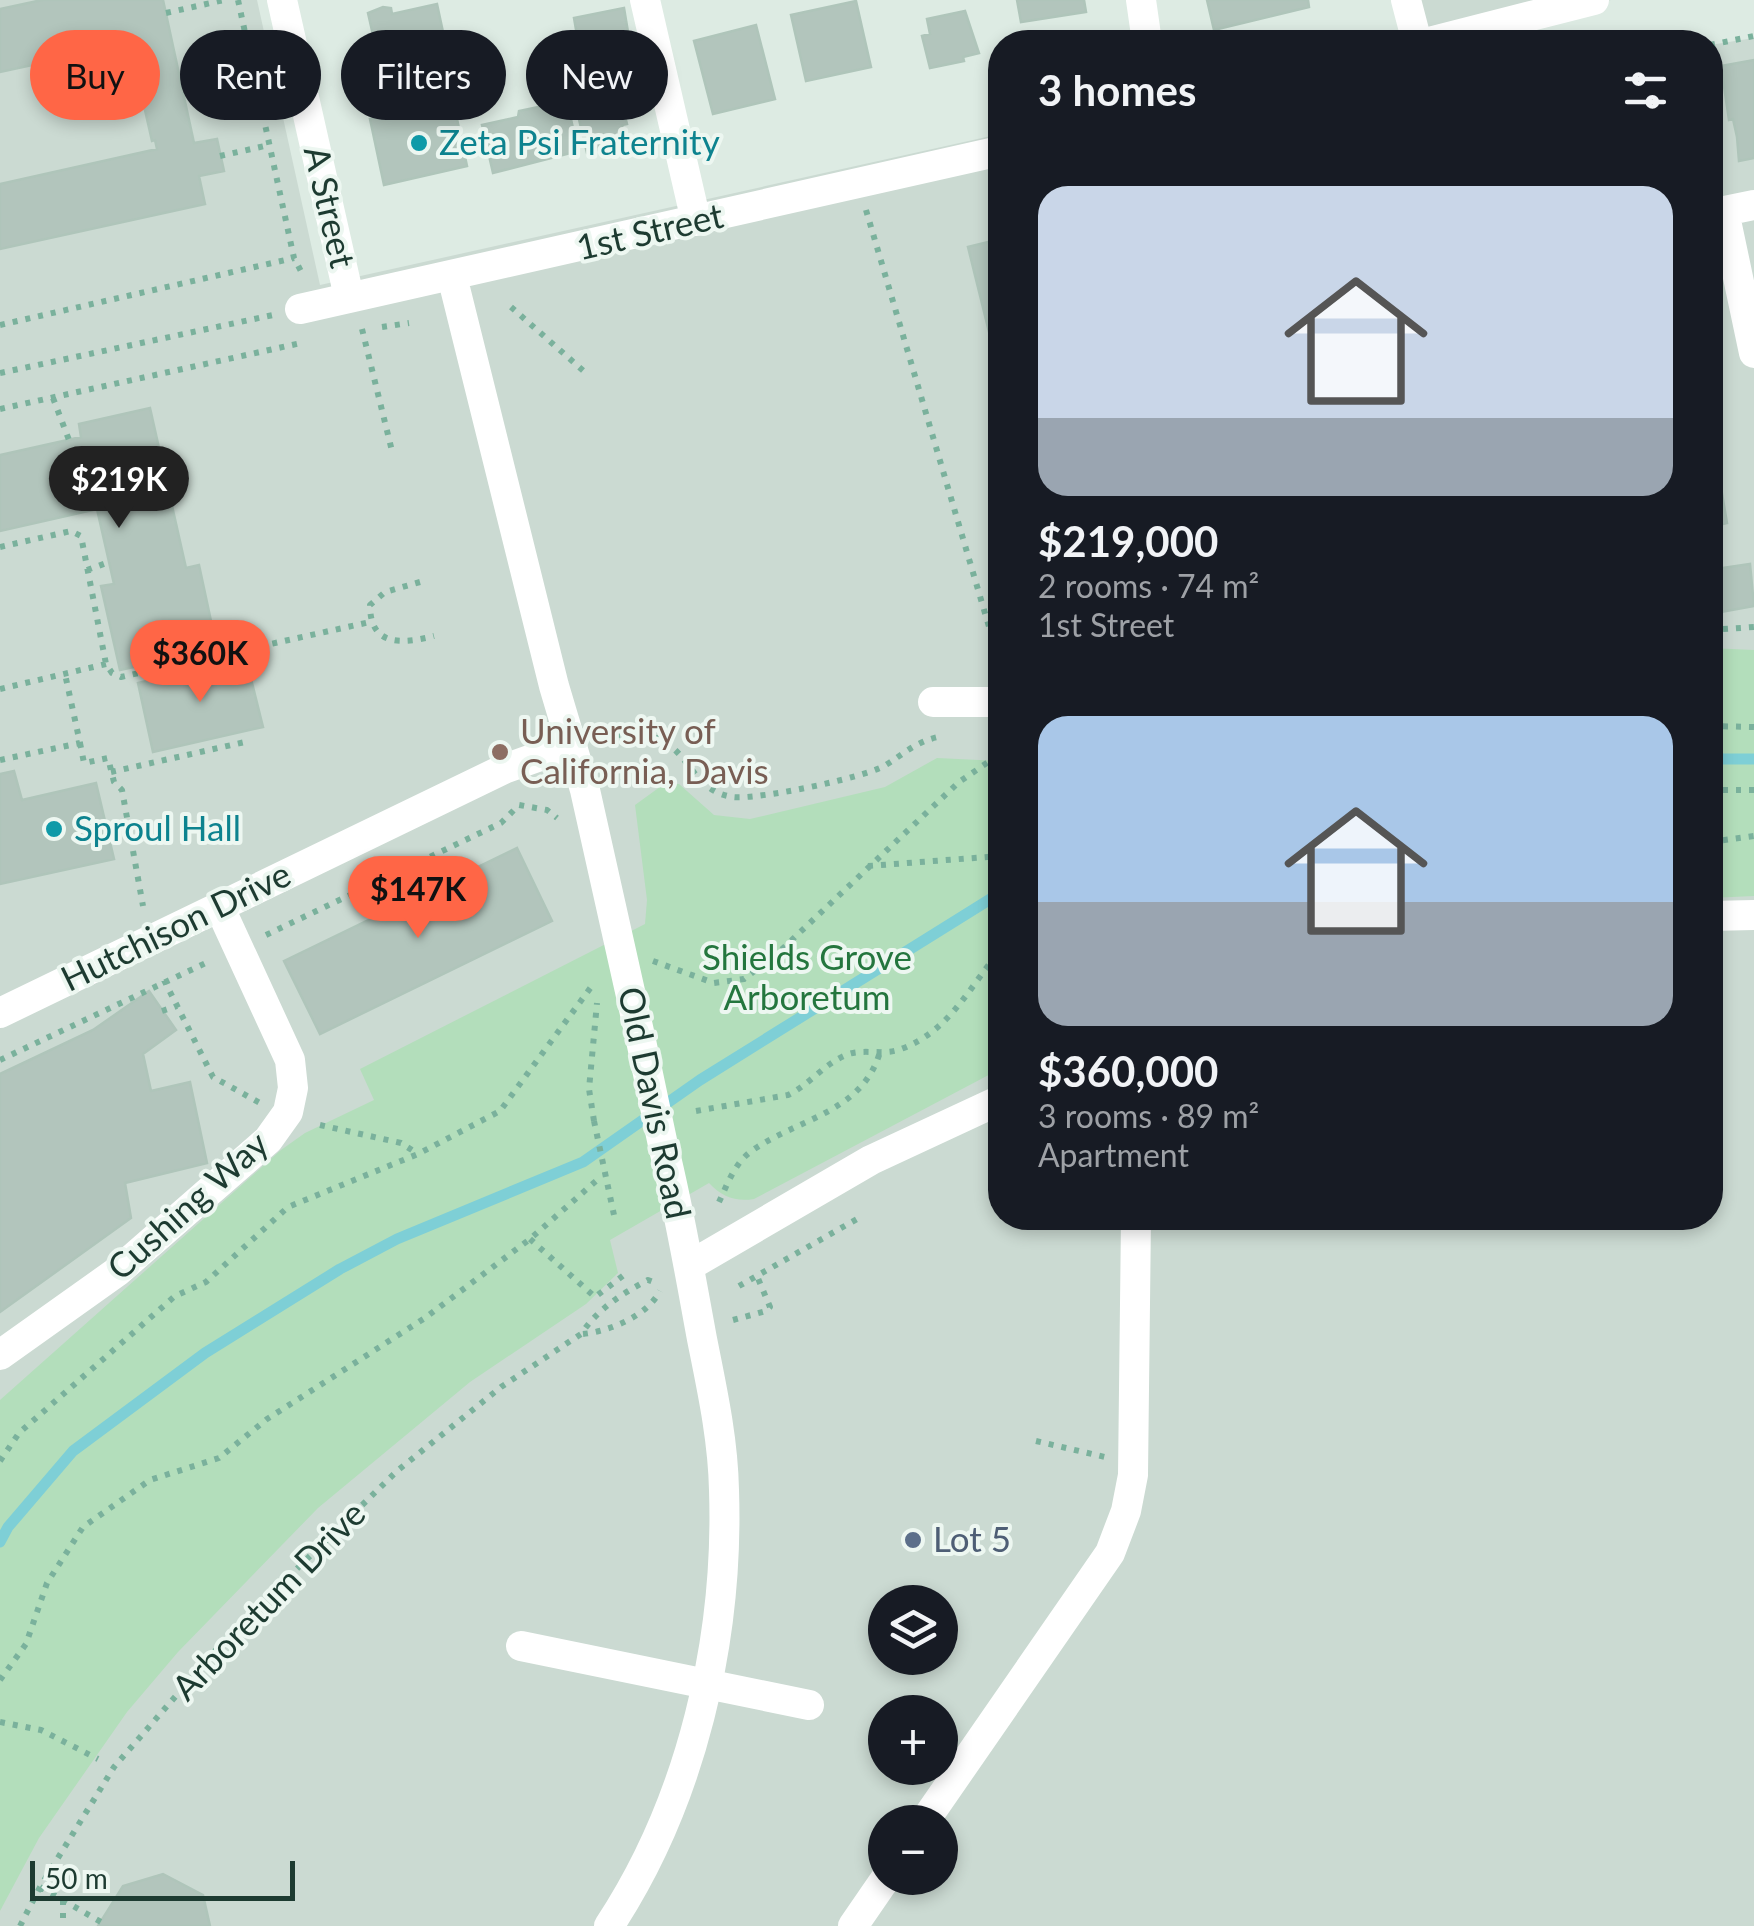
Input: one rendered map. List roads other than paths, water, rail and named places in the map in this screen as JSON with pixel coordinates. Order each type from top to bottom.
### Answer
[{"type":"street","name":"A Street","points":[[282,0],[349,297]]},
{"type":"street","points":[[645,0],[696,221]]},
{"type":"street","points":[[1141,0],[1145,30]]},
{"type":"street","points":[[1406,0],[1414,30]]},
{"type":"street","points":[[1476,30],[1594,0]]},
{"type":"street","name":"1st Street","points":[[300,309],[988,154]]},
{"type":"street","points":[[1723,212],[1754,205]]},
{"type":"street","points":[[1723,236],[1754,353]]},
{"type":"street","name":"Old Davis Road","points":[[452,276],[585,790],[689,1266],[714,1394],[724,1486],[725,1549],[708,1685],[687,1758],[656,1841],[609,1926]]},
{"type":"street","points":[[933,702],[988,702]]},
{"type":"street","name":"Hutchison Drive","points":[[0,1012],[504,769],[571,745]]},
{"type":"street","name":"Cushing Way","points":[[0,1356],[118,1271],[268,1140],[288,1112],[293,1088],[290,1060],[220,906]]},
{"type":"street","points":[[1723,916],[1754,916]]},
{"type":"street","points":[[689,1266],[871,1160],[988,1106]]},
{"type":"street","points":[[936,1805],[1110,1553],[1126,1511],[1134,1475],[1136,1230]]},
{"type":"street","points":[[521,1646],[809,1705]]},
{"type":"street","points":[[853,1926],[874,1895]]},
{"type":"waterway","points":[[1723,759],[1754,759]]},
{"type":"waterway","points":[[0,1542],[8,1527],[73,1451],[205,1353],[340,1269],[397,1239],[583,1162],[700,1080],[988,900]]},
{"type":"place","name":"Zeta Psi Fraternity","points":[[419,143]]},
{"type":"place","name":"University of California, Davis","points":[[500,752]]},
{"type":"place","name":"Sproul Hall","points":[[54,829]]},
{"type":"place","name":"Lot 5","points":[[913,1540]]},
{"type":"park label","name":"Shields Grove Arboretum","points":[[807,978]]}]
